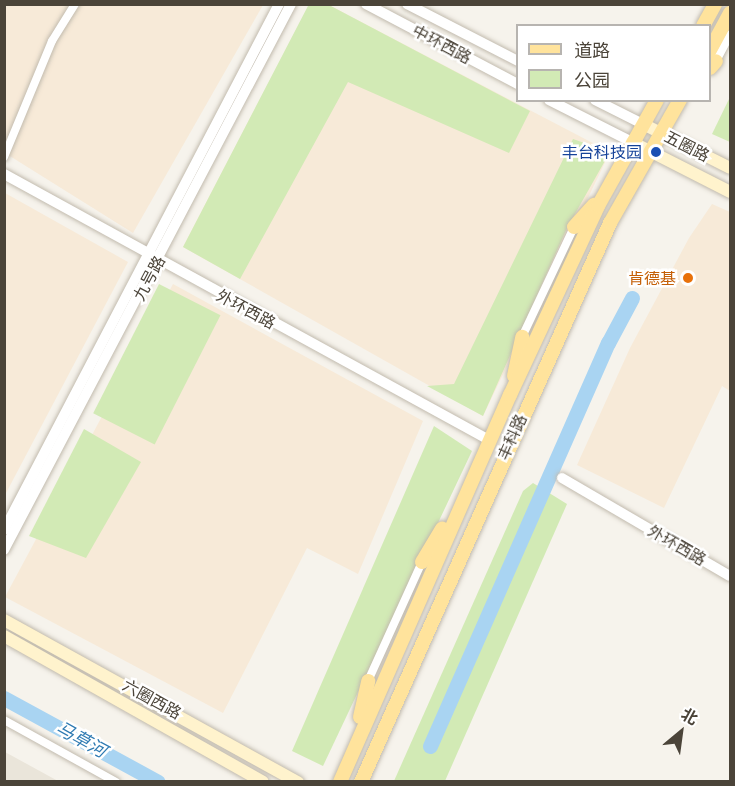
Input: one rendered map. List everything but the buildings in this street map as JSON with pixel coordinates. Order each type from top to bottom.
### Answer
[{"type":"main road","points":[[704,24],[715,4]]},
{"type":"main road","points":[[712,59],[730,13]]},
{"type":"main road","name":"丰科路","points":[[340,782],[489,440],[605,192],[656,102]]},
{"type":"main road","name":"丰科路","points":[[361,782],[610,223],[679,102]]},
{"type":"main road","name":"五圈路","points":[[643,123],[730,168]]},
{"type":"main road","name":"五圈路","points":[[632,142],[730,192]]},
{"type":"main road","points":[[574,227],[605,192]]},
{"type":"main road","points":[[510,395],[522,337]]},
{"type":"main road","points":[[422,562],[460,506]]},
{"type":"main road","name":"六圈西路","points":[[4,620],[298,782]]},
{"type":"main road","name":"六圈西路","points":[[4,636],[263,782]]},
{"type":"main road","points":[[355,745],[368,681]]},
{"type":"street","points":[[4,157],[52,41],[75,4]]},
{"type":"street","name":"九号路","points":[[4,530],[279,4]]},
{"type":"street","name":"九号路","points":[[4,550],[158,261],[291,4]]},
{"type":"street","name":"中环西路","points":[[366,4],[516,83]]},
{"type":"street","name":"中环西路","points":[[407,4],[516,60]]},
{"type":"street","points":[[712,59],[730,35]]},
{"type":"street","points":[[553,102],[632,142]]},
{"type":"street","points":[[599,102],[643,123]]},
{"type":"street","name":"外环西路","points":[[4,174],[158,261],[489,440]]},
{"type":"street","points":[[522,337],[574,227]]},
{"type":"street","name":"外环西路","points":[[562,478],[730,576]]},
{"type":"street","points":[[368,681],[422,562]]},
{"type":"street","points":[[4,720],[116,782]]},
{"type":"shaded area","points":[[4,5],[263,5],[133,233],[5,153]]},
{"type":"shaded area","points":[[309,5],[329,5],[610,152],[483,416],[183,247]]},
{"type":"shaded area","points":[[5,193],[128,262],[5,495]]},
{"type":"shaded area","points":[[712,204],[730,212],[730,391],[722,386],[664,508],[577,465],[630,348],[689,238]]},
{"type":"shaded area","points":[[173,284],[423,421],[358,574],[307,548],[223,713],[5,597]]},
{"type":"shaded area","points":[[5,752],[58,781],[5,781]]},
{"type":"green space","points":[[309,4],[329,5],[530,111],[509,153],[348,82],[240,279],[183,247]]},
{"type":"green space","points":[[730,97],[730,142],[712,134]]},
{"type":"green space","points":[[573,139],[610,152],[567,228],[483,416],[427,386],[454,384]]},
{"type":"green space","points":[[159,284],[220,315],[155,445],[93,413]]},
{"type":"green space","points":[[434,426],[472,451],[323,766],[292,751]]},
{"type":"green space","points":[[84,429],[141,462],[86,558],[29,536]]},
{"type":"green space","points":[[533,483],[567,504],[445,781],[394,781],[523,491]]},
{"type":"waterway","points":[[430,746],[608,343],[632,298]]},
{"type":"waterway","name":"马草河","points":[[4,698],[158,782]]},
{"type":"place","name":"丰台科技园","points":[[656,152]]},
{"type":"place","name":"肯德基","points":[[688,278]]}]
